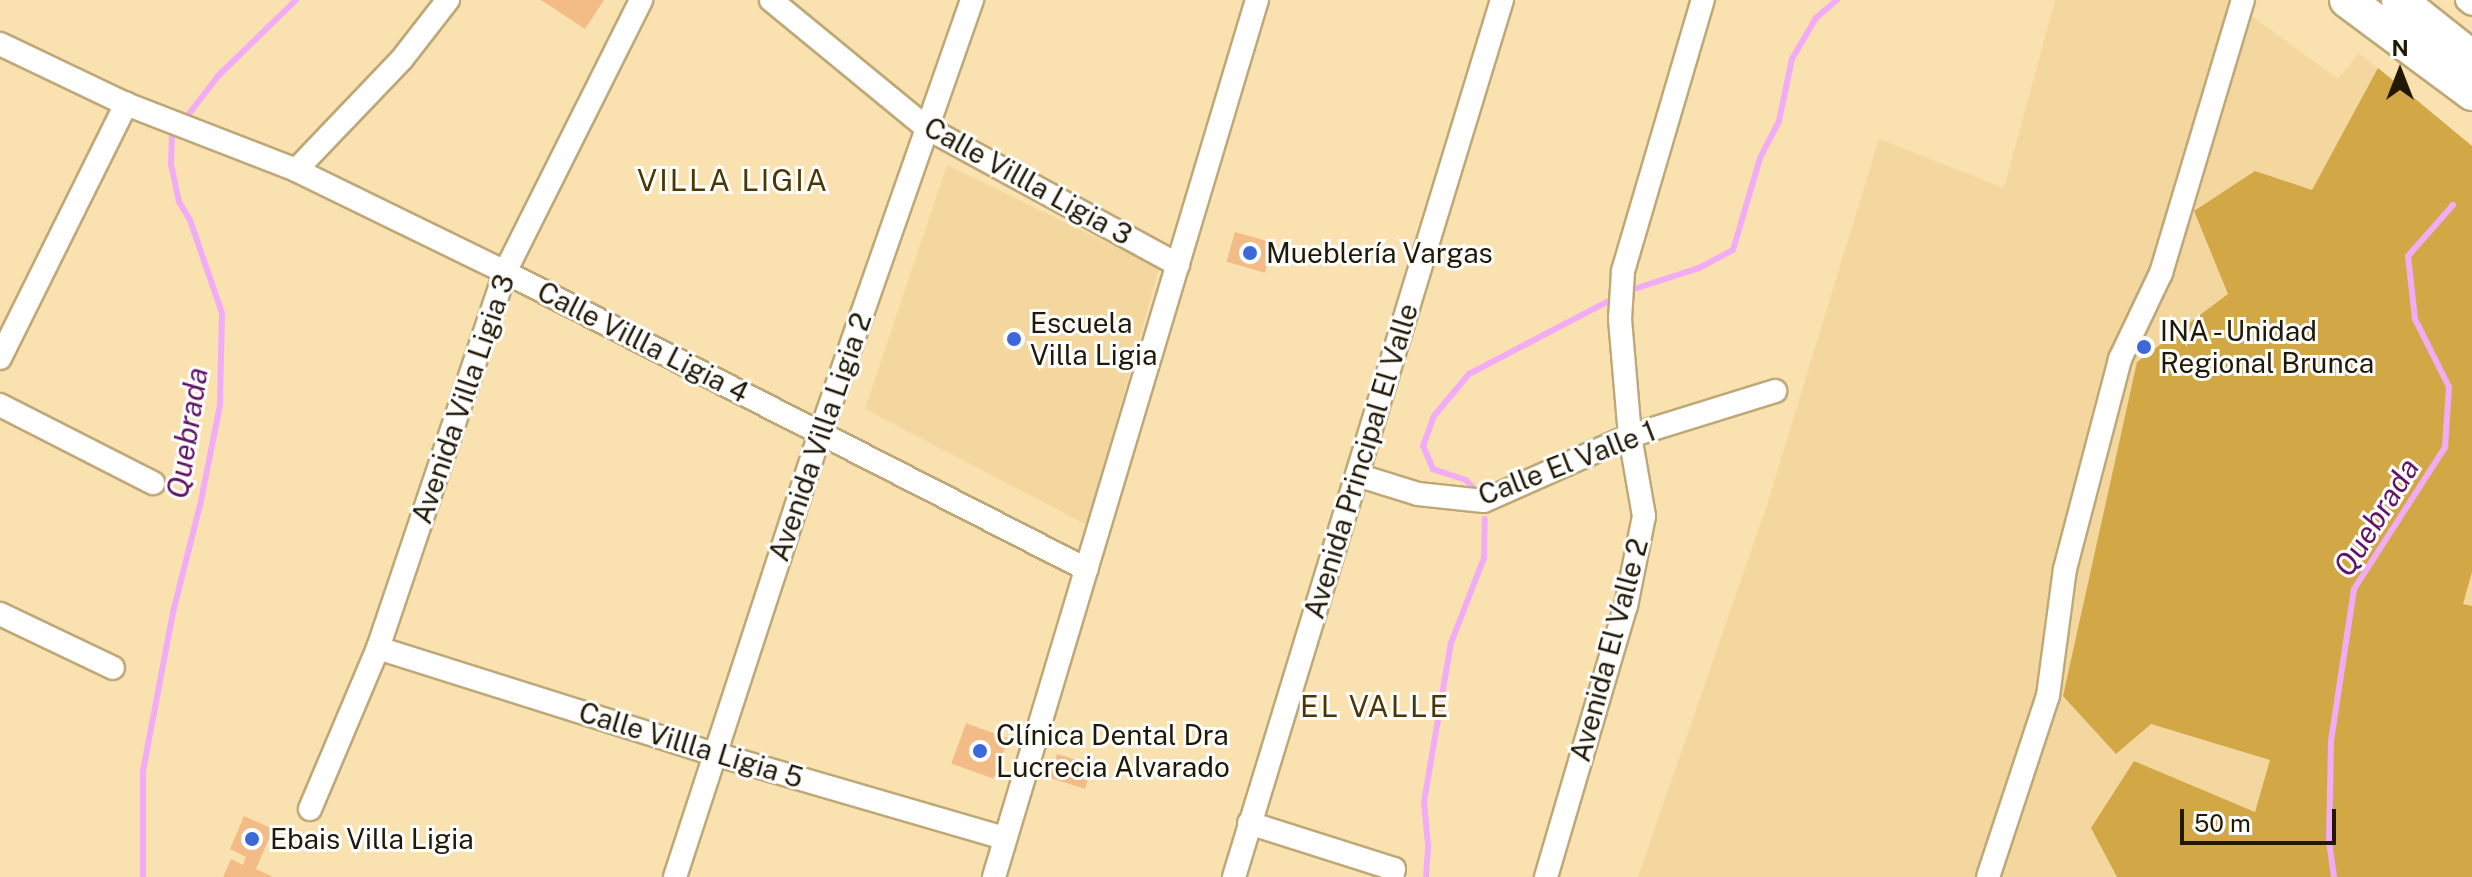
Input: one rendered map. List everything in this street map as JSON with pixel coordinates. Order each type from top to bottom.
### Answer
[{"type":"highway","points":[[2347,0],[2472,93]]},
{"type":"highway","points":[[2407,3],[2472,58]]},
{"type":"street","points":[[296,170],[402,59],[448,0]]},
{"type":"street","name":"Avenida Villa Ligia 3","points":[[310,809],[378,648],[505,272],[641,0]]},
{"type":"street","name":"Calle Villla Ligia 3","points":[[771,0],[927,128],[1178,265]]},
{"type":"street","name":"Avenida Villa Ligia 2","points":[[675,877],[820,434],[972,0]]},
{"type":"street","points":[[994,877],[1257,0]]},
{"type":"street","name":"Avenida Principal El Valle","points":[[1234,877],[1502,0]]},
{"type":"street","name":"Avenida El Valle 2","points":[[1546,877],[1626,606],[1644,516],[1630,436],[1621,309],[1622,278],[1703,0]]},
{"type":"street","points":[[1988,877],[2048,696],[2065,569],[2120,359],[2161,273],[2243,0]]},
{"type":"street","points":[[2467,0],[2472,4]]},
{"type":"street","name":"Calle Villla Ligia 4","points":[[0,44],[126,104],[296,170],[505,272],[1086,569]]},
{"type":"street","points":[[0,358],[126,104]]},
{"type":"street","name":"Calle El Valle 1","points":[[1357,475],[1418,494],[1484,501],[1630,436],[1775,391]]},
{"type":"street","points":[[0,405],[153,483]]},
{"type":"street","points":[[0,614],[113,668]]},
{"type":"street","name":"Calle Villla Ligia 5","points":[[378,648],[715,754],[1005,838]]},
{"type":"street","points":[[1249,823],[1394,869],[1392,877]]},
{"type":"shaded area","name":"INA - Unidad Regional Brunca","points":[[2055,0],[2230,0],[2338,79],[2359,53],[2472,146],[2472,877],[1638,877],[1767,505],[1879,139],[2004,188]]},
{"type":"shaded area","points":[[2378,68],[2472,146],[2472,572],[2463,604],[2472,606],[2472,877],[2117,877],[2091,828],[2134,761],[2255,812],[2270,760],[2151,724],[2116,754],[2063,696],[2137,362],[2228,294],[2194,211],[2255,171],[2312,190]]},
{"type":"shaded area","name":"Escuela Villa Ligia","points":[[947,165],[1159,268],[1087,525],[865,409]]},
{"type":"building","points":[[541,0],[604,0],[585,29]]},
{"type":"building","name":"Mueblería Vargas","points":[[1235,232],[1273,243],[1265,273],[1226,262]]},
{"type":"building","name":"Clínica Dental Dra Lucrecia Alvarado","points":[[966,723],[1008,738],[994,779],[951,763]]},
{"type":"building","points":[[1057,754],[1092,765],[1085,789],[1050,778]]},
{"type":"building","name":"Ebais Villa Ligia","points":[[244,816],[273,829],[256,869],[273,877],[223,877],[231,859],[243,865],[246,857],[230,849]]},
{"type":"waterway","name":"Quebrada","points":[[143,877],[143,771],[173,612],[201,501],[220,405],[222,313],[190,220],[179,202],[171,164],[172,136],[218,76],[296,0]]},
{"type":"waterway","points":[[1625,292],[1699,268],[1733,250],[1760,158],[1779,121],[1792,59],[1816,18],[1837,0]]},
{"type":"waterway","name":"Quebrada","points":[[2334,877],[2329,840],[2331,741],[2354,589],[2445,447],[2449,387],[2415,319],[2408,256],[2453,205]]},
{"type":"waterway","points":[[1477,492],[1466,480],[1433,469],[1423,446],[1434,416],[1469,374],[1616,297]]},
{"type":"waterway","points":[[1426,877],[1428,845],[1424,802],[1451,643],[1484,558],[1485,519]]},
{"type":"place","name":"Mueblería Vargas","points":[[1250,253]]},
{"type":"place","name":"Escuela Villa Ligia","points":[[1014,339]]},
{"type":"place","name":"INA - Unidad Regional Brunca","points":[[2144,347]]},
{"type":"place","name":"Clínica Dental Dra Lucrecia Alvarado","points":[[980,751]]},
{"type":"place","name":"Ebais Villa Ligia","points":[[252,839]]},
{"type":"district","name":"VILLA LIGIA","points":[[733,180]]},
{"type":"district","name":"EL VALLE","points":[[1375,706]]}]
